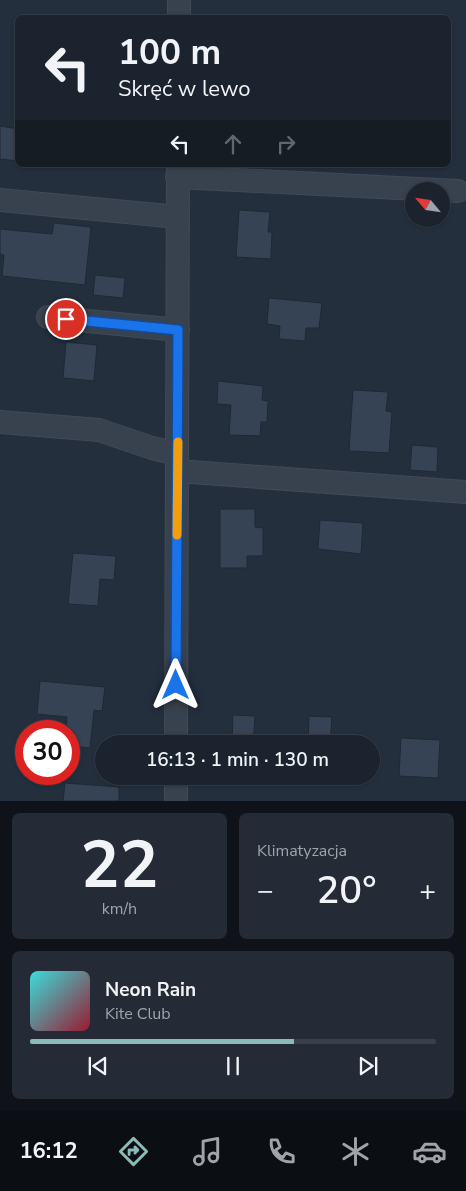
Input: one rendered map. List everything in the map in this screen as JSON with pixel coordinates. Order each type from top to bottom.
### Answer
[{"type":"street","points":[[179,0],[179,15]]},
{"type":"street","points":[[176,735],[177,171],[458,192]]},
{"type":"street","points":[[0,200],[178,217]]},
{"type":"street","points":[[48,317],[178,330]]},
{"type":"street","points":[[0,422],[99,430],[152,448],[178,463],[466,492]]},
{"type":"street","points":[[176,785],[176,801]]},
{"type":"building","points":[[0,126],[15,128],[15,161],[0,159]]},
{"type":"building","points":[[239,210],[270,212],[268,232],[272,232],[271,259],[236,257]]},
{"type":"building","points":[[54,223],[91,227],[85,285],[2,276],[4,255],[0,254],[0,229],[52,234]]},
{"type":"building","points":[[95,275],[125,278],[123,298],[93,295]]},
{"type":"building","points":[[269,298],[322,303],[319,328],[306,328],[305,341],[279,339],[280,326],[267,324]]},
{"type":"building","points":[[66,342],[97,345],[94,381],[63,378]]},
{"type":"building","points":[[218,381],[263,386],[262,400],[268,401],[267,422],[261,422],[260,436],[229,435],[231,405],[217,404]]},
{"type":"building","points":[[353,390],[388,392],[386,411],[392,412],[389,453],[349,451]]},
{"type":"building","points":[[412,445],[438,447],[437,472],[410,470]]},
{"type":"building","points":[[220,509],[255,509],[255,527],[263,528],[263,556],[247,556],[247,568],[220,568]]},
{"type":"building","points":[[320,520],[363,523],[361,554],[318,549]]},
{"type":"building","points":[[73,553],[116,556],[114,580],[100,579],[98,606],[68,604]]},
{"type":"building","points":[[40,681],[105,687],[102,711],[94,710],[90,748],[80,747],[80,720],[67,720],[67,717],[37,714]]},
{"type":"building","points":[[233,715],[255,716],[254,735],[232,735]]},
{"type":"building","points":[[309,716],[332,717],[331,735],[308,735]]},
{"type":"building","points":[[401,738],[440,740],[438,778],[399,776]]},
{"type":"building","points":[[65,785],[119,787],[119,801],[63,801]]},
{"type":"slow traffic","points":[[177,535],[178,442]]},
{"type":"route","points":[[66,319],[178,330],[176,685]]}]
